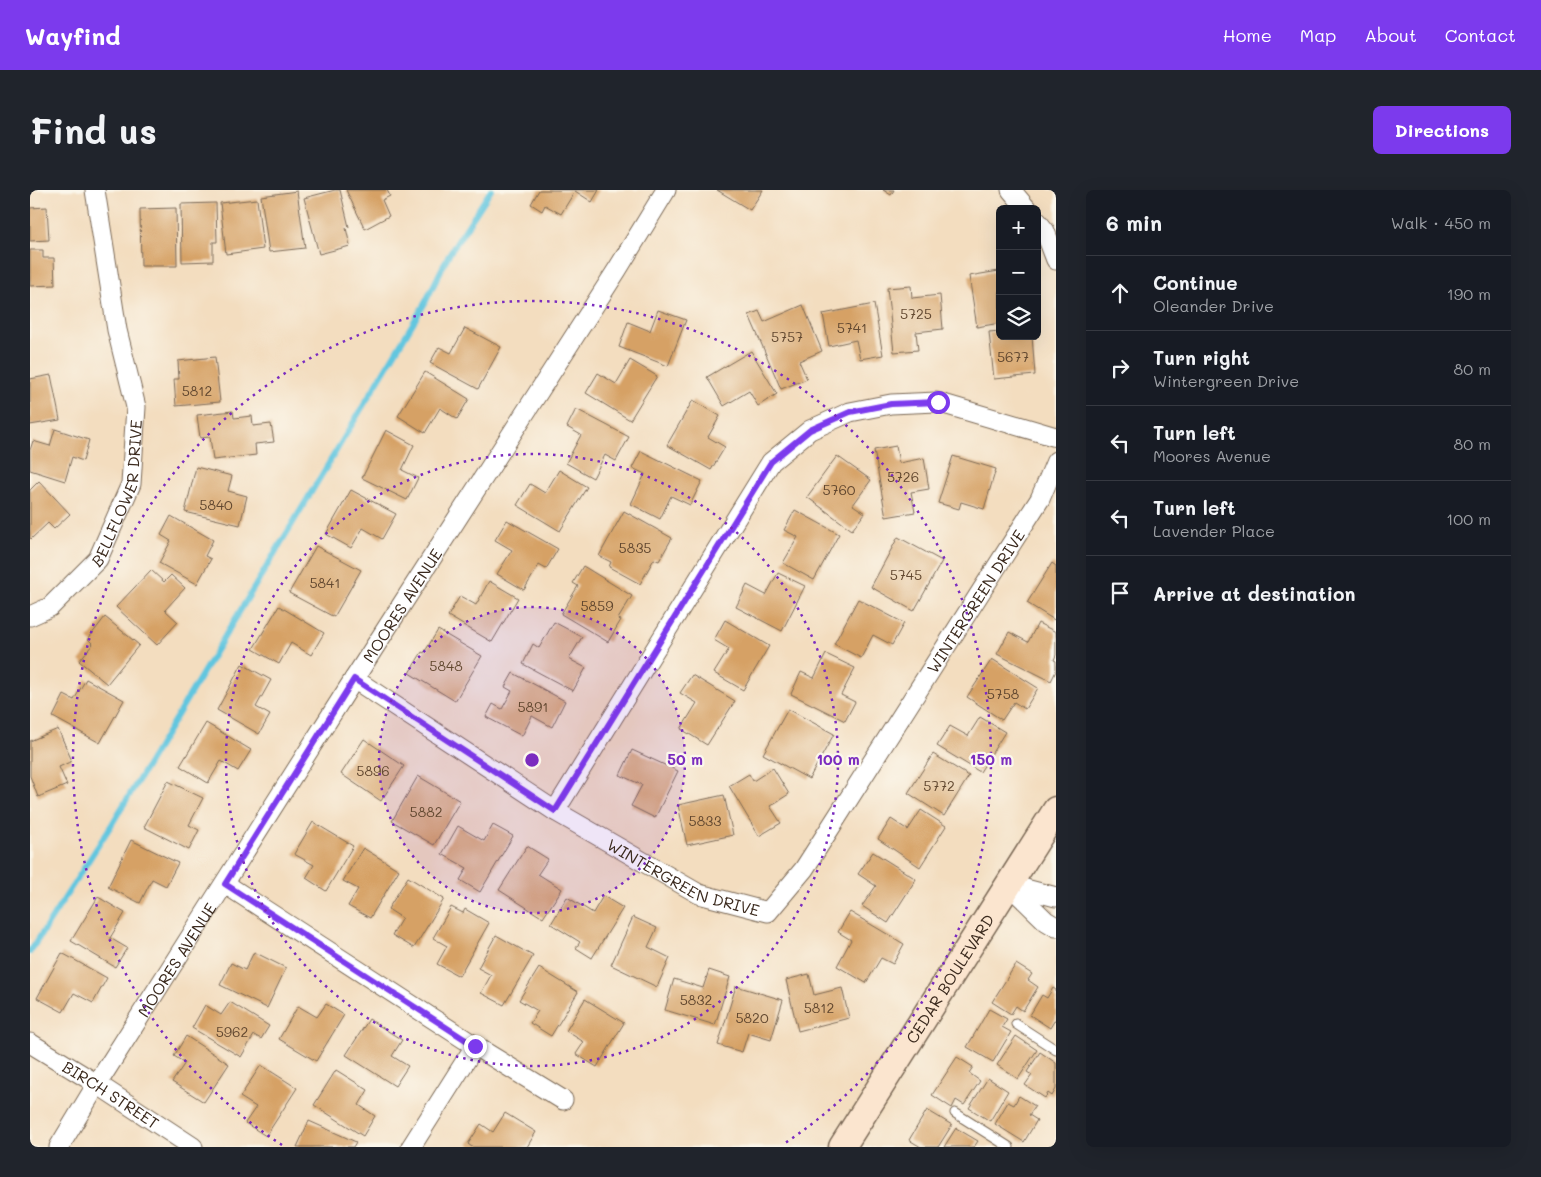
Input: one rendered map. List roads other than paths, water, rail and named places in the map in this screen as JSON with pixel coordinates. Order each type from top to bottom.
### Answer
[{"type":"main road","name":"CEDAR BOULEVARD","points":[[842,1147],[1056,810]]},
{"type":"street","name":"BELLFLOWER DRIVE","points":[[30,616],[50,607],[98,559],[131,484],[136,407],[117,330],[95,190]]},
{"type":"street","name":"MOORES AVENUE","points":[[59,1147],[354,679],[617,270],[666,190]]},
{"type":"street","points":[[1011,190],[1024,205]]},
{"type":"street","points":[[1041,226],[1045,231],[1056,260]]},
{"type":"street","points":[[555,811],[771,462],[810,430],[850,412],[891,404],[938,402],[1056,437]]},
{"type":"street","name":"WINTERGREEN DRIVE","points":[[354,679],[555,811],[698,894],[768,912],[804,869],[1040,499],[1056,462]]},
{"type":"street","points":[[225,884],[475,1046],[563,1100]]},
{"type":"street","points":[[1008,884],[1056,897]]},
{"type":"street","points":[[1008,884],[1046,921],[1056,927]]},
{"type":"street","name":"BIRCH STREET","points":[[30,1043],[98,1084],[193,1147]]},
{"type":"street","points":[[411,1147],[475,1046]]},
{"type":"lane","points":[[1016,1024],[1056,1050]]},
{"type":"lane","points":[[955,1113],[1009,1147]]},
{"type":"waterway","points":[[30,952],[112,824],[425,303],[448,256],[491,190]]}]
